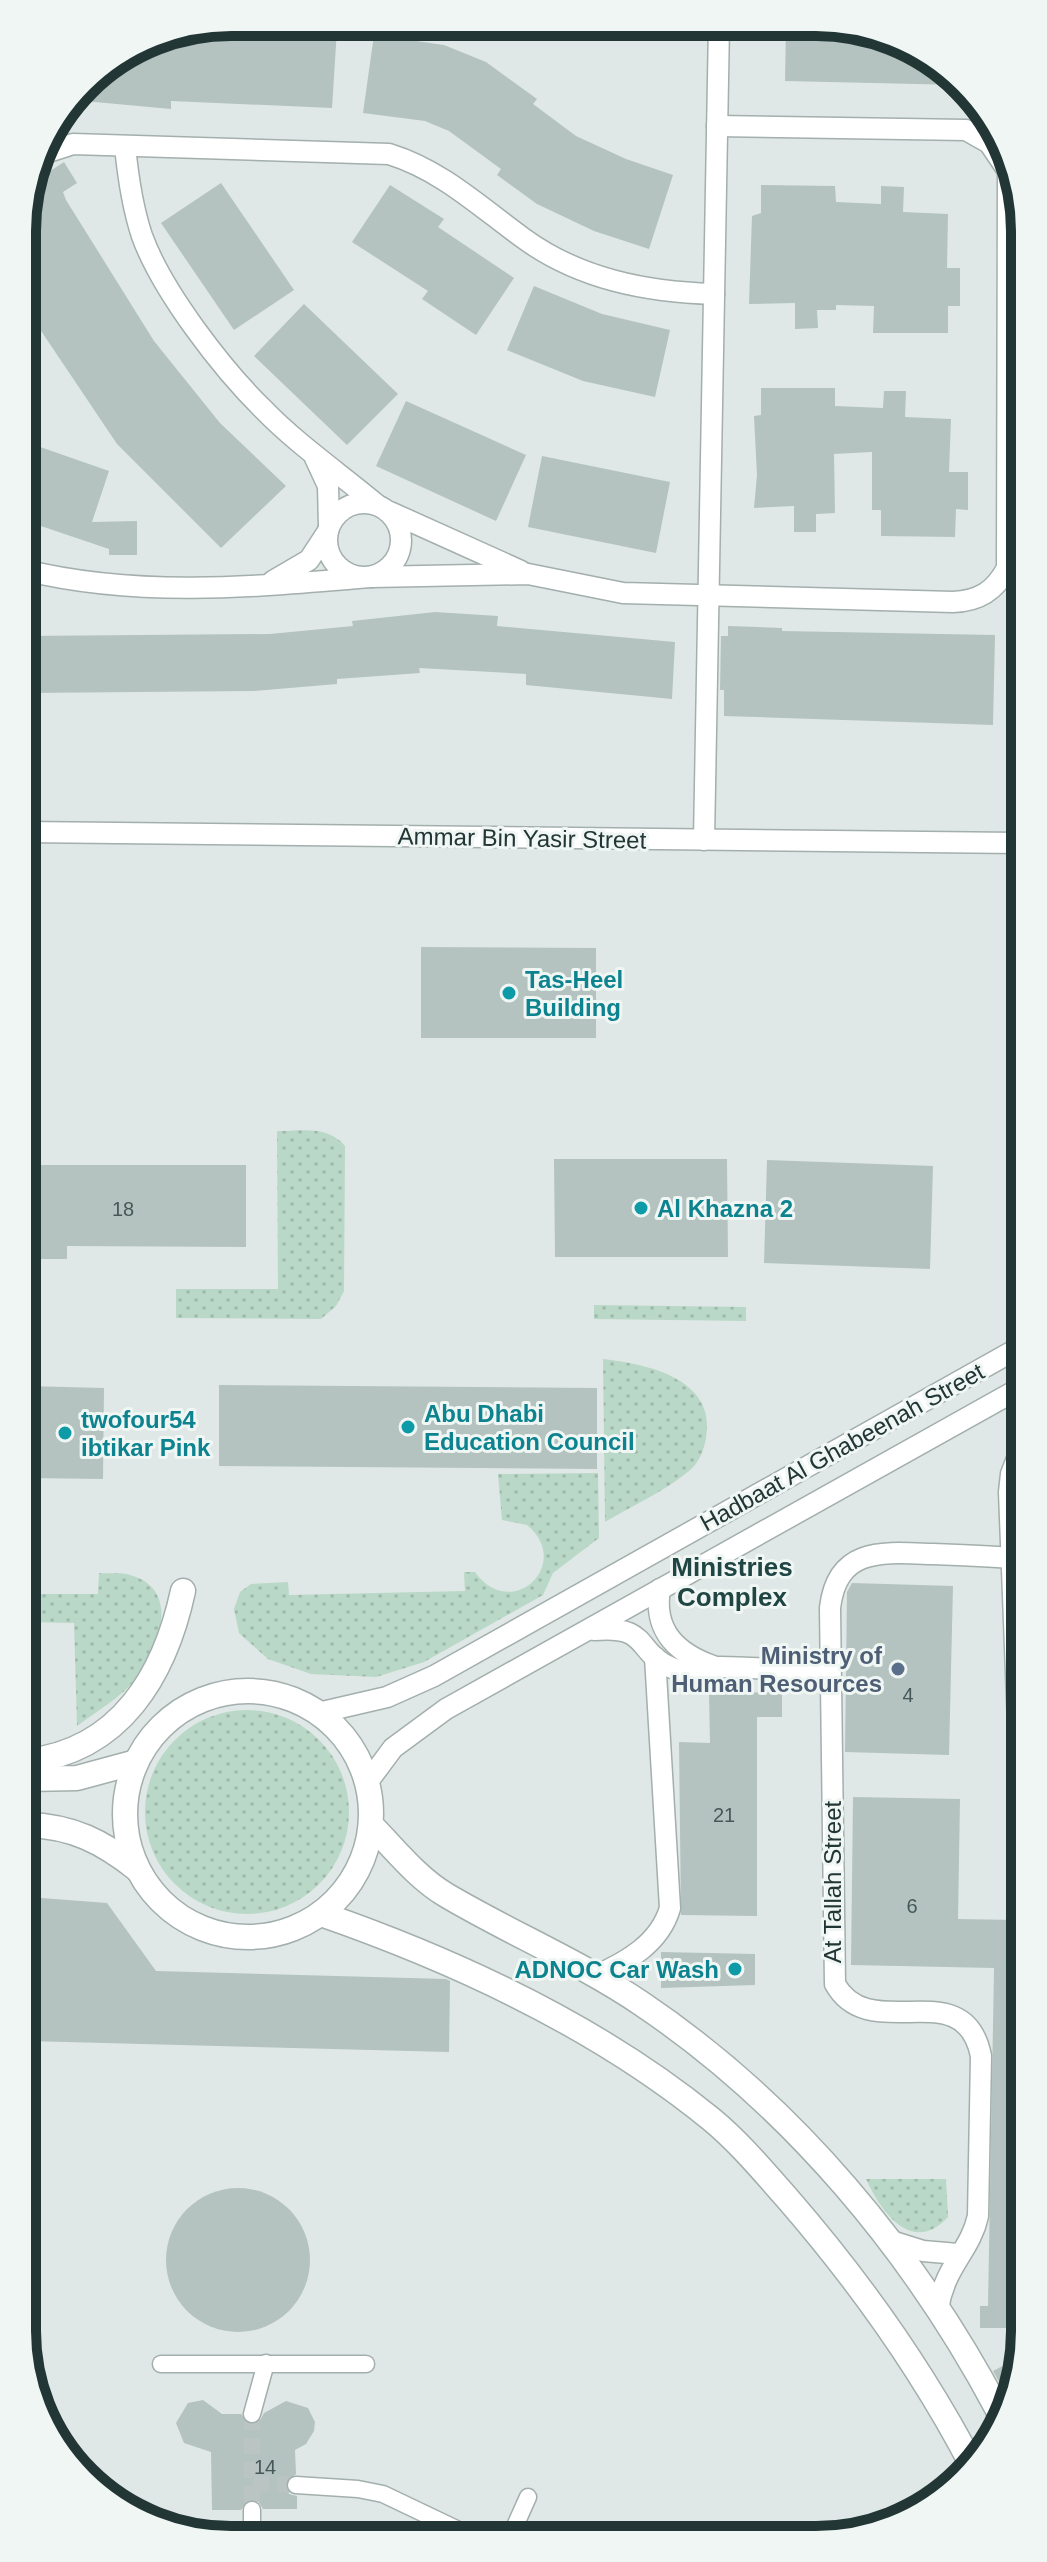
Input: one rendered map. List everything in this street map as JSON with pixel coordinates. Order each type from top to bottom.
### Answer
[{"type":"street","points":[[704,840],[719,36]]},
{"type":"street","points":[[717,126],[966,130],[991,146]]},
{"type":"street","points":[[54,150],[73,144],[389,154],[419,163],[526,240],[571,265],[615,282],[656,291],[714,294]]},
{"type":"street","points":[[125,146],[129,190],[143,238],[169,286],[214,353],[264,411],[300,440],[381,507],[400,530],[401,543],[392,565],[372,577],[346,573],[337,566],[326,543],[328,486],[317,462],[300,440]]},
{"type":"street","points":[[36,572],[137,587],[181,590],[372,577],[528,574],[623,593],[972,601],[992,590],[1007,568],[1008,201]]},
{"type":"street","points":[[257,587],[287,576],[309,560],[343,509],[353,504],[381,507],[528,574]]},
{"type":"street","name":"Ammar Bin Yasir Street","points":[[36,832],[1011,843]]},
{"type":"street","name":"Hadbaat Al Ghabeenah Street","points":[[318,1713],[387,1697],[434,1676],[1011,1352]]},
{"type":"street","name":"Hadbaat Al Ghabeenah Street","points":[[367,1783],[409,1733],[1011,1393]]},
{"type":"street","points":[[1011,1474],[1011,1536]]},
{"type":"street","name":"At Tallah Street","points":[[938,2309],[944,2280],[971,2238],[978,2216],[979,2045],[974,2034],[956,2017],[934,2012],[866,2011],[847,2001],[835,1984],[830,1673],[832,1595],[844,1571],[865,1556],[891,1552],[1011,1558]]},
{"type":"street","points":[[660,1589],[658,1611],[671,1641],[687,1655],[717,1667]]},
{"type":"street","points":[[36,1759],[56,1754],[94,1737],[139,1698],[169,1647],[183,1591]]},
{"type":"street","points":[[586,1631],[624,1630],[639,1637],[655,1657],[679,1670],[717,1667],[830,1673]]},
{"type":"street","points":[[595,1976],[623,1963],[647,1944],[663,1927],[670,1908],[655,1657]]},
{"type":"street","points":[[266,1693],[300,1703],[318,1713],[349,1744],[367,1783],[371,1825],[360,1865],[350,1884],[321,1914],[284,1932],[263,1937],[221,1934],[182,1918],[151,1889],[129,1845],[125,1817],[128,1789],[136,1762],[160,1727],[195,1703],[215,1695],[266,1693]]},
{"type":"street","points":[[36,1779],[77,1778],[136,1762]]},
{"type":"street","points":[[36,1825],[55,1826],[82,1834],[109,1847],[140,1872]]},
{"type":"street","points":[[371,1825],[445,1894],[595,1976],[685,2035],[740,2080],[812,2150],[888,2240],[938,2309],[996,2407]]},
{"type":"street","points":[[321,1914],[432,1954],[582,2031],[667,2085],[714,2121],[773,2183],[858,2283],[913,2361],[966,2455]]},
{"type":"street","points":[[888,2240],[923,2251],[958,2254]]},
{"type":"street","points":[[252,2414],[266,2363]]},
{"type":"street","points":[[161,2364],[366,2364]]},
{"type":"street","points":[[296,2485],[358,2489],[383,2494],[450,2526]]},
{"type":"street","points":[[515,2526],[528,2497]]},
{"type":"street","points":[[252,2510],[252,2526]]},
{"type":"green space","points":[[277,1131],[323,1132],[345,1146],[344,1291],[336,1306],[321,1319],[176,1318],[176,1289],[278,1289]]},
{"type":"green space","points":[[594,1305],[746,1307],[746,1321],[594,1319]]},
{"type":"green space","points":[[603,1359],[639,1365],[675,1378],[690,1388],[701,1401],[706,1418],[704,1447],[693,1468],[659,1492],[605,1522]]},
{"type":"green space","points":[[598,1473],[599,1538],[553,1573],[543,1595],[424,1662],[376,1677],[311,1674],[268,1659],[239,1633],[234,1609],[240,1592],[251,1584],[288,1582],[289,1595],[465,1591],[464,1572],[475,1572],[489,1586],[505,1592],[520,1590],[532,1582],[541,1570],[544,1556],[540,1540],[527,1525],[502,1520],[498,1474]]},
{"type":"green space","points":[[99,1573],[126,1574],[146,1582],[156,1593],[161,1606],[161,1621],[152,1652],[136,1679],[77,1726],[74,1623],[36,1622],[36,1594],[98,1594]]},
{"type":"green space","points":[[247,1710],[286,1718],[304,1727],[319,1740],[332,1755],[341,1773],[349,1812],[341,1851],[332,1869],[319,1884],[304,1897],[286,1906],[247,1914],[208,1906],[190,1897],[175,1884],[162,1869],[153,1851],[145,1812],[153,1773],[162,1755],[175,1740],[190,1727],[208,1718]]},
{"type":"green space","points":[[866,2179],[946,2179],[948,2217],[935,2228],[922,2232],[910,2231],[889,2216]]},
{"type":"building","points":[[231,36],[337,36],[332,108],[171,101],[171,109],[85,101],[102,84],[133,62],[181,43]]},
{"type":"building","points":[[374,36],[444,45],[486,62],[537,99],[533,104],[576,136],[626,159],[673,175],[649,249],[594,231],[537,204],[497,175],[501,169],[449,131],[425,121],[363,113]]},
{"type":"building","points":[[786,36],[816,36],[879,46],[902,56],[946,85],[785,81]]},
{"type":"building","points":[[64,162],[77,183],[63,192],[66,200],[154,341],[220,423],[286,486],[221,548],[117,444],[36,323],[36,231],[40,228],[36,218],[45,174]]},
{"type":"building","points":[[221,183],[294,290],[234,330],[161,223]]},
{"type":"building","points":[[390,185],[444,219],[438,227],[514,278],[476,335],[422,299],[428,291],[352,242]]},
{"type":"building","points":[[761,185],[835,186],[836,202],[881,204],[881,186],[904,187],[903,212],[948,214],[947,268],[960,268],[960,306],[948,306],[948,333],[873,333],[874,306],[836,305],[836,310],[817,310],[818,328],[795,329],[795,303],[749,304],[752,216],[761,213]]},
{"type":"building","points":[[534,286],[602,314],[670,330],[655,397],[583,381],[507,350]]},
{"type":"building","points":[[304,304],[398,394],[347,445],[254,356]]},
{"type":"building","points":[[761,388],[835,388],[835,406],[883,408],[884,391],[906,391],[905,417],[951,419],[949,472],[968,472],[968,510],[956,509],[955,537],[881,536],[881,510],[872,510],[872,452],[834,454],[835,513],[816,514],[816,532],[794,532],[794,506],[754,508],[757,475],[754,416],[761,415]]},
{"type":"building","points":[[406,401],[526,455],[496,521],[376,466]]},
{"type":"building","points":[[36,446],[109,471],[92,522],[137,521],[137,555],[109,555],[109,549],[36,524]]},
{"type":"building","points":[[542,456],[670,482],[656,553],[528,527]]},
{"type":"building","points":[[435,612],[498,616],[497,626],[675,642],[672,699],[526,685],[526,674],[419,668],[420,673],[337,679],[337,684],[253,691],[36,693],[36,636],[270,634],[353,626],[352,621]]},
{"type":"building","points":[[728,626],[782,628],[782,631],[995,635],[993,725],[724,716],[724,690],[720,690],[721,636],[728,636]]},
{"type":"building","name":"Tas-Heel Building","points":[[421,947],[596,948],[596,1038],[421,1038]]},
{"type":"building","name":"Al Khazna 2","points":[[554,1159],[727,1159],[728,1257],[555,1257]]},
{"type":"building","points":[[767,1160],[933,1166],[930,1269],[764,1263]]},
{"type":"building","points":[[36,1165],[246,1165],[246,1247],[67,1246],[67,1259],[36,1259]]},
{"type":"building","name":"Abu Dhabi Education Council","points":[[219,1385],[597,1388],[597,1469],[219,1466]]},
{"type":"building","name":"twofour54 ibtikar Pink","points":[[36,1386],[104,1388],[103,1479],[36,1478]]},
{"type":"building","name":"Ministry of Human Resources","points":[[852,1583],[953,1586],[949,1755],[845,1752],[847,1592]]},
{"type":"building","points":[[782,1692],[782,1717],[757,1717],[757,1916],[681,1915],[679,1742],[710,1743],[709,1693]]},
{"type":"building","points":[[853,1797],[960,1799],[958,1919],[1011,1920],[1011,2328],[980,2328],[980,2306],[988,2306],[994,1968],[851,1965]]},
{"type":"building","points":[[36,1898],[107,1903],[156,1971],[446,1979],[450,1981],[449,2052],[36,2041]]},
{"type":"building","points":[[661,1952],[755,1954],[755,1985],[661,1988]]},
{"type":"building","points":[[238,2188],[265,2194],[289,2209],[304,2233],[310,2260],[304,2287],[289,2311],[265,2326],[238,2332],[211,2326],[187,2311],[172,2287],[166,2260],[172,2233],[187,2209],[211,2194]]},
{"type":"building","points":[[1008,2363],[1002,2387],[993,2371]]},
{"type":"building","points":[[203,2400],[222,2414],[241,2414],[250,2425],[259,2422],[264,2413],[286,2401],[308,2408],[315,2422],[314,2431],[306,2444],[295,2450],[296,2474],[285,2484],[289,2494],[297,2496],[297,2509],[263,2509],[258,2501],[251,2499],[241,2510],[212,2510],[211,2452],[184,2443],[176,2423],[188,2403]]},
{"type":"tunnel","points":[[252,2414],[252,2510]]},
{"type":"tunnel","points":[[253,2483],[296,2485]]},
{"type":"railway","points":[[217,2526],[227,2526]]},
{"type":"place","name":"Tas-Heel Building","points":[[509,993]]},
{"type":"place","name":"Al Khazna 2","points":[[641,1208]]},
{"type":"place","name":"Abu Dhabi Education Council","points":[[408,1427]]},
{"type":"place","name":"twofour54 ibtikar Pink","points":[[65,1433]]},
{"type":"place","name":"Ministry of Human Resources","points":[[898,1669]]},
{"type":"place","name":"ADNOC Car Wash","points":[[735,1969]]},
{"type":"district","name":"Ministries Complex","points":[[732,1582]]}]
